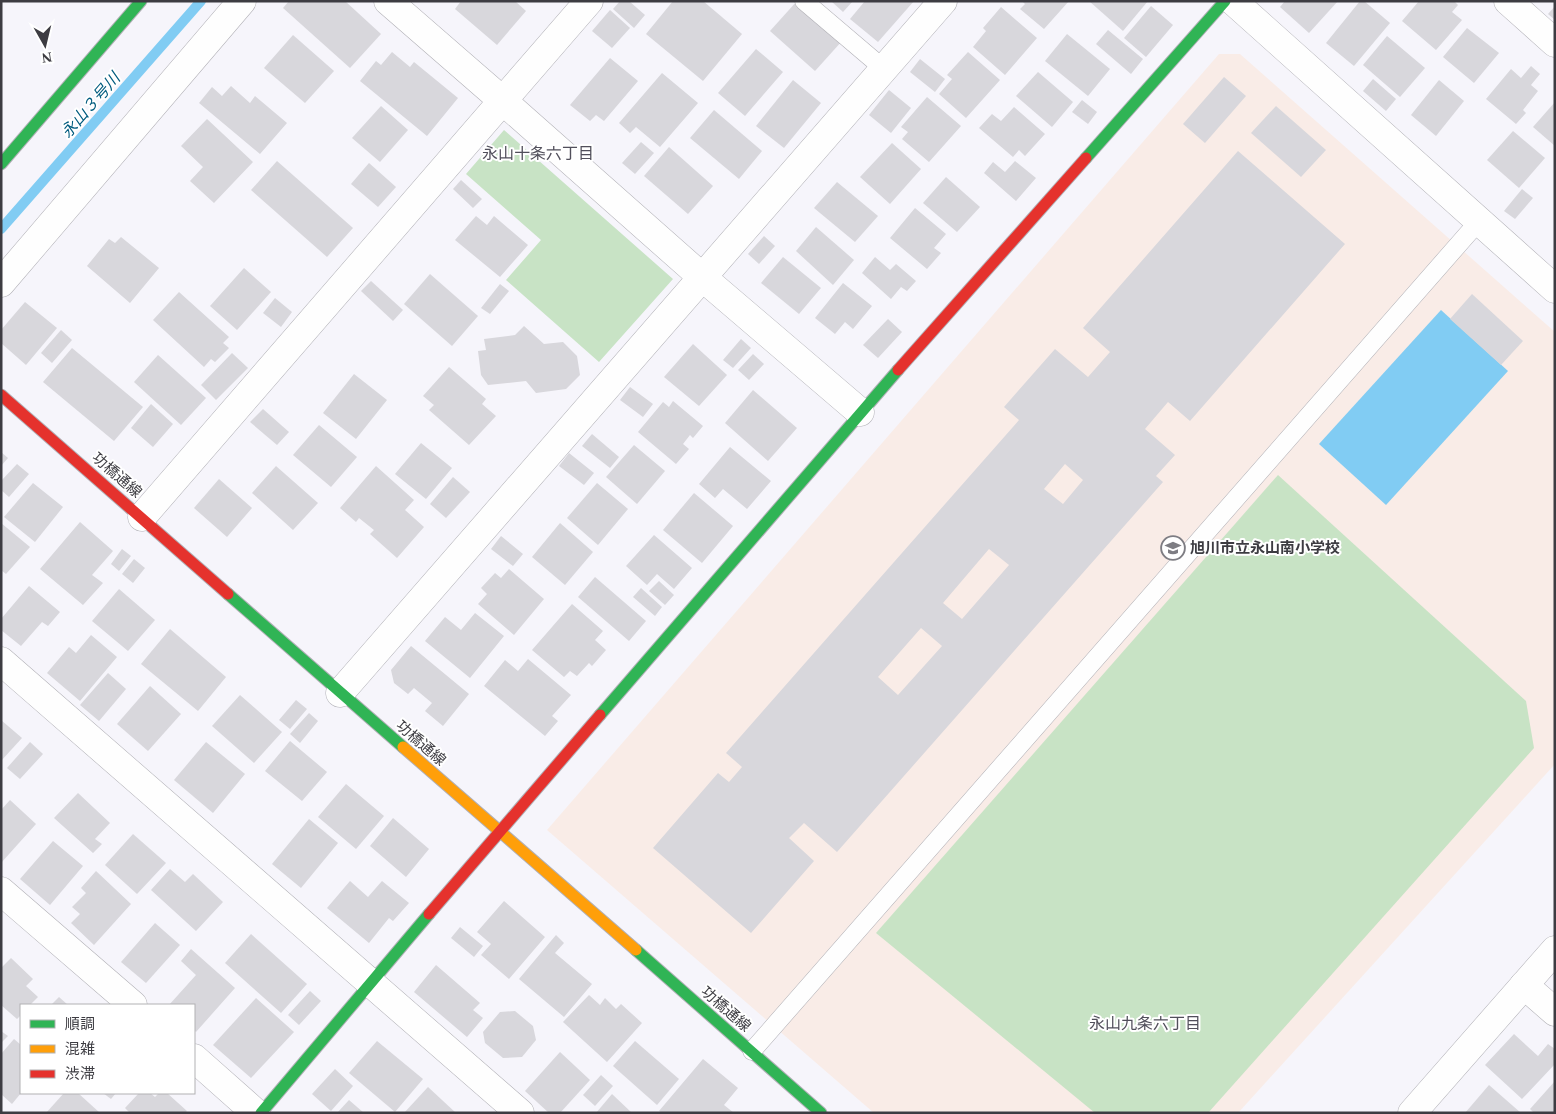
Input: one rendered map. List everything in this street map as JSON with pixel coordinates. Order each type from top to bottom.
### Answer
[{"type":"street","points":[[1,164],[141,1]]},
{"type":"street","points":[[1,283],[242,1]]},
{"type":"street","points":[[388,1],[503,100],[702,277],[860,412]]},
{"type":"street","points":[[142,518],[589,1]]},
{"type":"street","points":[[340,694],[943,1]]},
{"type":"street","points":[[261,1113],[370,982],[860,412],[1225,1]]},
{"type":"street","points":[[1233,1],[1555,289]]},
{"type":"street","points":[[1508,1],[1555,43]]},
{"type":"street","name":"功橋通線","points":[[1,395],[340,694],[501,831],[821,1113]]},
{"type":"street","points":[[1,661],[520,1113]]},
{"type":"street","points":[[1,891],[132,1004]]},
{"type":"street","points":[[1412,1113],[1555,950]]},
{"type":"street","points":[[1524,985],[1555,1012]]},
{"type":"street","points":[[195,1059],[256,1113]]},
{"type":"lane","points":[[804,1],[884,69]]},
{"type":"lane","points":[[752,1051],[1479,221]]},
{"type":"shaded area","name":"旭川市立永山南小学校","points":[[1219,54],[1240,54],[1555,332],[1555,764],[1238,1113],[874,1113],[547,830]]},
{"type":"green space","points":[[504,130],[673,279],[599,362],[506,280],[541,240],[466,174]]},
{"type":"green space","points":[[1278,475],[1526,701],[1534,748],[1208,1113],[1095,1113],[876,933]]},
{"type":"water","points":[[1441,310],[1508,371],[1386,505],[1319,444]]},
{"type":"building","points":[[289,1],[345,1],[381,34],[350,68],[283,8]]},
{"type":"building","points":[[461,1],[515,1],[526,11],[497,45],[455,9]]},
{"type":"building","points":[[620,1],[629,1],[645,15],[634,28],[613,9]]},
{"type":"building","points":[[673,1],[703,1],[742,34],[703,81],[646,34]]},
{"type":"building","points":[[797,1],[842,41],[815,71],[770,31]]},
{"type":"building","points":[[831,1],[853,1],[843,12]]},
{"type":"building","points":[[865,1],[914,1],[878,42],[850,19]]},
{"type":"building","points":[[1022,1],[1069,1],[1044,29],[1020,9],[1025,4]]},
{"type":"building","points":[[1089,1],[1148,1],[1123,31]]},
{"type":"building","points":[[1285,1],[1338,1],[1309,33],[1280,7]]},
{"type":"building","points":[[1360,1],[1364,1],[1390,23],[1354,66],[1326,43]]},
{"type":"building","points":[[1419,1],[1454,1],[1458,5],[1452,12],[1462,20],[1436,50],[1402,21]]},
{"type":"building","points":[[1151,6],[1173,25],[1146,57],[1124,38]]},
{"type":"building","points":[[1555,6],[1555,20],[1548,14]]},
{"type":"building","points":[[1001,7],[1037,38],[1005,75],[973,47],[986,31],[983,28]]},
{"type":"building","points":[[610,10],[630,28],[612,48],[592,31]]},
{"type":"building","points":[[1467,28],[1499,53],[1474,83],[1443,57]]},
{"type":"building","points":[[1108,30],[1143,59],[1131,74],[1096,44]]},
{"type":"building","points":[[1067,34],[1110,69],[1088,96],[1045,61]]},
{"type":"building","points":[[293,35],[334,71],[305,103],[264,68]]},
{"type":"building","points":[[1387,36],[1425,68],[1400,97],[1363,65]]},
{"type":"building","points":[[756,49],[783,72],[745,116],[718,93]]},
{"type":"building","points":[[392,52],[410,67],[414,62],[458,98],[427,136],[360,81],[376,61],[381,65]]},
{"type":"building","points":[[968,52],[1000,80],[966,118],[939,94],[952,79],[947,75]]},
{"type":"building","points":[[610,58],[638,81],[604,121],[596,115],[590,121],[570,105]]},
{"type":"building","points":[[920,59],[945,79],[935,92],[910,72]]},
{"type":"building","points":[[1531,66],[1540,74],[1531,85],[1538,91],[1523,110],[1526,113],[1516,124],[1486,99],[1511,69],[1521,78]]},
{"type":"building","points":[[1038,72],[1073,102],[1052,127],[1016,96]]},
{"type":"building","points":[[662,73],[698,103],[660,147],[636,127],[630,133],[619,123]]},
{"type":"building","points":[[1224,77],[1246,96],[1205,143],[1183,124]]},
{"type":"building","points":[[1373,79],[1396,99],[1386,111],[1363,91]]},
{"type":"building","points":[[793,80],[821,103],[784,148],[756,126]]},
{"type":"building","points":[[1439,80],[1464,101],[1436,136],[1411,115]]},
{"type":"building","points":[[231,86],[250,103],[255,96],[287,123],[260,154],[199,103],[212,87],[222,96]]},
{"type":"building","points":[[889,90],[911,108],[891,133],[869,115]]},
{"type":"building","points":[[927,97],[961,126],[929,162],[902,139],[908,132],[901,127]]},
{"type":"building","points":[[1082,100],[1097,112],[1088,124],[1072,112]]},
{"type":"building","points":[[1555,102],[1555,146],[1533,127]]},
{"type":"building","points":[[381,106],[408,130],[380,162],[352,138]]},
{"type":"building","points":[[1276,106],[1326,150],[1301,177],[1251,133]]},
{"type":"building","points":[[1014,107],[1045,134],[1025,156],[1019,150],[1013,157],[979,128],[992,114],[1001,121]]},
{"type":"building","points":[[714,110],[762,151],[739,179],[690,138]]},
{"type":"building","points":[[207,119],[253,162],[214,203],[190,181],[203,167],[181,146]]},
{"type":"building","points":[[1513,131],[1545,158],[1519,188],[1487,160]]},
{"type":"building","points":[[641,142],[654,153],[635,174],[622,163]]},
{"type":"building","points":[[892,143],[921,169],[890,204],[860,177]]},
{"type":"building","points":[[669,147],[713,186],[688,214],[644,176]]},
{"type":"building","points":[[1238,151],[1345,244],[1190,421],[1168,402],[1145,429],[1175,455],[1156,476],[1163,482],[837,852],[804,823],[789,838],[814,861],[751,933],[653,848],[718,773],[729,782],[742,767],[726,753],[1019,420],[1004,407],[1055,349],[1088,377],[1110,352],[1083,328]],"holes":[[[1065,464],[1083,480],[1063,504],[1044,489]],[[989,549],[1009,565],[962,619],[943,603]],[[921,628],[942,646],[898,695],[878,677]]]},
{"type":"building","points":[[277,161],[353,228],[327,257],[251,190]]},
{"type":"building","points":[[1015,161],[1036,178],[1016,201],[984,173],[993,162],[1005,172]]},
{"type":"building","points":[[369,163],[396,187],[378,207],[351,184]]},
{"type":"building","points":[[946,177],[980,207],[957,232],[923,203]]},
{"type":"building","points":[[461,180],[482,199],[473,208],[453,189]]},
{"type":"building","points":[[837,182],[878,216],[855,242],[814,208]]},
{"type":"building","points":[[1522,189],[1533,198],[1515,219],[1504,211]]},
{"type":"building","points":[[915,208],[946,234],[934,248],[941,253],[927,269],[890,238]]},
{"type":"building","points":[[476,216],[487,225],[494,216],[528,245],[500,277],[455,240]]},
{"type":"building","points":[[816,227],[854,260],[833,285],[796,251]]},
{"type":"building","points":[[764,236],[775,246],[759,264],[748,254]]},
{"type":"building","points":[[121,237],[159,268],[130,303],[87,266],[109,239],[115,243]]},
{"type":"building","points":[[783,257],[821,288],[799,314],[761,283]]},
{"type":"building","points":[[875,257],[890,270],[896,264],[916,281],[907,291],[901,287],[891,299],[862,273]]},
{"type":"building","points":[[244,268],[271,292],[237,330],[210,306]]},
{"type":"building","points":[[430,274],[478,316],[452,346],[404,304]]},
{"type":"building","points":[[371,281],[403,310],[393,321],[361,291]]},
{"type":"building","points":[[843,283],[872,306],[853,329],[845,322],[835,334],[815,318]]},
{"type":"building","points":[[500,284],[509,291],[490,314],[481,308]]},
{"type":"building","points":[[179,292],[229,337],[223,343],[229,348],[215,362],[211,359],[204,367],[153,320]]},
{"type":"building","points":[[1472,294],[1523,341],[1501,365],[1450,319]]},
{"type":"building","points":[[275,298],[292,312],[281,327],[263,313]]},
{"type":"building","points":[[25,302],[57,328],[26,365],[1,343],[1,330]]},
{"type":"building","points":[[888,319],[902,332],[878,358],[863,345]]},
{"type":"building","points":[[524,326],[544,344],[563,342],[577,356],[580,375],[566,389],[536,393],[526,381],[488,385],[481,375],[478,351],[486,350],[484,339],[515,335]]},
{"type":"building","points":[[61,330],[72,340],[52,363],[41,353]]},
{"type":"building","points":[[741,339],[751,348],[733,368],[723,360]]},
{"type":"building","points":[[693,344],[727,375],[699,406],[664,377]]},
{"type":"building","points":[[72,348],[143,407],[114,441],[43,382]]},
{"type":"building","points":[[232,353],[248,368],[216,400],[201,385]]},
{"type":"building","points":[[753,354],[764,364],[749,380],[738,370]]},
{"type":"building","points":[[158,355],[206,398],[181,425],[134,382]]},
{"type":"building","points":[[449,367],[486,399],[482,404],[496,416],[469,445],[429,410],[434,405],[423,396]]},
{"type":"building","points":[[354,374],[387,400],[356,439],[323,413]]},
{"type":"building","points":[[630,387],[653,404],[643,417],[620,400]]},
{"type":"building","points":[[753,390],[797,428],[768,461],[725,423]]},
{"type":"building","points":[[673,401],[703,426],[693,438],[690,435],[683,444],[689,449],[676,464],[638,432],[663,402],[669,407]]},
{"type":"building","points":[[151,404],[173,424],[153,447],[131,428]]},
{"type":"building","points":[[263,409],[289,432],[277,445],[250,422]]},
{"type":"building","points":[[319,425],[357,457],[331,487],[293,455]]},
{"type":"building","points":[[592,434],[619,457],[610,468],[582,446]]},
{"type":"building","points":[[421,443],[452,468],[426,499],[395,474]]},
{"type":"building","points":[[634,445],[665,471],[637,504],[606,477]]},
{"type":"building","points":[[730,447],[771,481],[747,509],[723,489],[715,498],[699,484]]},
{"type":"building","points":[[1,452],[8,458],[1,466]]},
{"type":"building","points":[[569,453],[594,473],[584,485],[559,466]]},
{"type":"building","points":[[17,464],[29,474],[9,497],[1,490],[1,481]]},
{"type":"building","points":[[276,466],[318,503],[293,530],[252,493]]},
{"type":"building","points":[[376,466],[414,500],[405,510],[424,527],[397,558],[370,534],[374,530],[359,518],[356,522],[340,508]]},
{"type":"building","points":[[453,477],[470,492],[446,518],[430,504]]},
{"type":"building","points":[[219,479],[252,508],[227,537],[194,508]]},
{"type":"building","points":[[33,483],[63,507],[35,542],[4,517]]},
{"type":"building","points":[[597,483],[628,509],[598,545],[567,518]]},
{"type":"building","points":[[694,493],[733,526],[702,563],[663,530]]},
{"type":"building","points":[[80,522],[113,551],[92,575],[103,583],[83,605],[40,569]]},
{"type":"building","points":[[1,523],[30,547],[6,574],[1,570]]},
{"type":"building","points":[[560,523],[593,552],[565,585],[532,557]]},
{"type":"building","points":[[654,535],[692,568],[674,589],[657,574],[647,585],[626,566]]},
{"type":"building","points":[[501,536],[523,554],[513,566],[491,549]]},
{"type":"building","points":[[122,549],[131,556],[119,571],[111,564]]},
{"type":"building","points":[[134,559],[145,568],[133,583],[122,574]]},
{"type":"building","points":[[509,569],[544,599],[514,635],[478,604],[487,594],[481,588],[495,573],[501,578]]},
{"type":"building","points":[[595,577],[646,621],[629,641],[578,597]]},
{"type":"building","points":[[659,581],[674,595],[665,605],[649,591]]},
{"type":"building","points":[[29,586],[60,612],[48,626],[42,622],[21,646],[1,630],[1,619]]},
{"type":"building","points":[[641,588],[662,607],[655,616],[633,597]]},
{"type":"building","points":[[119,589],[155,620],[128,651],[92,621]]},
{"type":"building","points":[[572,604],[603,631],[595,640],[606,650],[592,666],[589,663],[577,676],[570,671],[564,677],[532,650]]},
{"type":"building","points":[[475,613],[504,636],[470,678],[425,641],[445,617],[461,630]]},
{"type":"building","points":[[170,629],[226,677],[198,711],[141,664]]},
{"type":"building","points":[[91,635],[117,657],[80,701],[47,673],[69,647],[76,653]]},
{"type":"building","points":[[411,646],[469,694],[443,726],[425,711],[432,703],[414,688],[408,694],[394,683],[391,670]]},
{"type":"building","points":[[528,659],[571,695],[552,716],[558,721],[545,736],[484,686],[505,660],[518,671]]},
{"type":"building","points":[[108,673],[126,689],[99,721],[80,705]]},
{"type":"building","points":[[150,686],[181,714],[148,751],[117,724]]},
{"type":"building","points":[[240,695],[282,732],[254,763],[212,726]]},
{"type":"building","points":[[296,700],[307,709],[290,729],[279,720]]},
{"type":"building","points":[[309,713],[318,721],[300,743],[290,734]]},
{"type":"building","points":[[1,720],[22,738],[1,761]]},
{"type":"building","points":[[290,741],[327,772],[302,801],[265,771]]},
{"type":"building","points":[[30,742],[43,754],[20,779],[7,768]]},
{"type":"building","points":[[206,742],[245,774],[213,813],[174,780]]},
{"type":"building","points":[[346,784],[384,816],[356,849],[318,817]]},
{"type":"building","points":[[78,793],[110,823],[95,839],[102,844],[93,853],[54,818]]},
{"type":"building","points":[[10,800],[36,824],[1,863],[1,810]]},
{"type":"building","points":[[393,818],[429,849],[406,877],[370,846]]},
{"type":"building","points":[[309,819],[338,843],[301,888],[272,864]]},
{"type":"building","points":[[133,834],[166,863],[137,894],[105,865]]},
{"type":"building","points":[[53,841],[83,866],[50,905],[20,879]]},
{"type":"building","points":[[170,869],[185,882],[193,874],[223,902],[196,931],[151,890]]},
{"type":"building","points":[[96,871],[131,904],[94,945],[71,923],[80,914],[72,907],[86,893],[81,888]]},
{"type":"building","points":[[350,881],[368,897],[382,881],[409,903],[393,921],[389,918],[369,943],[327,908]]},
{"type":"building","points":[[504,901],[545,937],[509,979],[481,955],[491,944],[477,932]]},
{"type":"building","points":[[155,923],[180,945],[146,983],[121,962]]},
{"type":"building","points":[[460,927],[483,946],[474,957],[451,938]]},
{"type":"building","points":[[251,934],[307,984],[281,1013],[225,963]]},
{"type":"building","points":[[556,935],[564,943],[555,953],[592,984],[564,1017],[519,979]]},
{"type":"building","points":[[191,949],[235,988],[196,1032],[195,1004],[170,1004],[196,975],[181,961]]},
{"type":"building","points":[[11,958],[33,979],[26,986],[38,997],[31,1004],[20,1004],[20,1016],[17,1019],[1,1005],[1,968]]},
{"type":"building","points":[[436,965],[480,1003],[473,1010],[483,1018],[467,1037],[414,992]]},
{"type":"building","points":[[310,991],[321,1001],[299,1025],[288,1015]]},
{"type":"building","points":[[589,995],[600,1005],[605,998],[616,1009],[621,1004],[642,1023],[607,1062],[563,1022]]},
{"type":"building","points":[[59,997],[67,1004],[52,1004]]},
{"type":"building","points":[[256,998],[294,1032],[251,1078],[213,1045]]},
{"type":"building","points":[[515,1011],[533,1026],[536,1040],[522,1057],[503,1058],[485,1043],[483,1032],[500,1012]]},
{"type":"building","points":[[1,1031],[8,1036],[1,1043]]},
{"type":"building","points":[[1514,1034],[1538,1056],[1548,1044],[1555,1049],[1555,1064],[1522,1099],[1485,1065]]},
{"type":"building","points":[[14,1039],[20,1044],[20,1094],[12,1104],[1,1094],[1,1054]]},
{"type":"building","points":[[377,1041],[423,1079],[395,1112],[349,1073]]},
{"type":"building","points":[[635,1041],[679,1079],[657,1105],[613,1066]]},
{"type":"building","points":[[560,1052],[590,1080],[560,1113],[549,1113],[525,1091]]},
{"type":"building","points":[[703,1059],[738,1088],[724,1105],[734,1113],[662,1113],[659,1111]]},
{"type":"building","points":[[335,1069],[353,1086],[331,1111],[312,1094]]},
{"type":"building","points":[[601,1075],[613,1086],[595,1106],[583,1095]]},
{"type":"building","points":[[1555,1081],[1555,1113],[1534,1113],[1530,1109]]},
{"type":"building","points":[[1489,1085],[1521,1113],[1465,1113]]},
{"type":"building","points":[[428,1087],[456,1113],[404,1113]]},
{"type":"building","points":[[63,1094],[79,1094],[100,1113],[46,1113]]},
{"type":"building","points":[[104,1094],[115,1094],[111,1099]]},
{"type":"building","points":[[138,1094],[151,1094],[155,1097],[158,1094],[168,1094],[187,1111],[185,1113],[130,1113],[125,1108]]},
{"type":"building","points":[[612,1094],[632,1113],[596,1113]]},
{"type":"building","points":[[349,1100],[364,1113],[337,1113]]},
{"type":"waterway","name":"永山３号川","points":[[1,229],[201,1]]},
{"type":"traffic: fast","points":[[1,164],[141,1]]},
{"type":"traffic: fast","points":[[1086,158],[1225,1]]},
{"type":"traffic: fast","points":[[600,715],[898,370]]},
{"type":"traffic: fast","points":[[228,594],[403,747]]},
{"type":"traffic: fast","points":[[261,1113],[429,914]]},
{"type":"traffic: fast","points":[[636,950],[821,1113]]},
{"type":"traffic: slow","points":[[403,747],[636,950]]},
{"type":"traffic: jam","points":[[898,370],[1086,158]]},
{"type":"traffic: jam","points":[[1,395],[228,594]]},
{"type":"traffic: jam","points":[[429,914],[600,715]]},
{"type":"place","name":"旭川市立永山南小学校","points":[[1173,548]]},
{"type":"district","name":"永山十条六丁目","points":[[538,153]]},
{"type":"district","name":"永山九条六丁目","points":[[1145,1023]]}]
